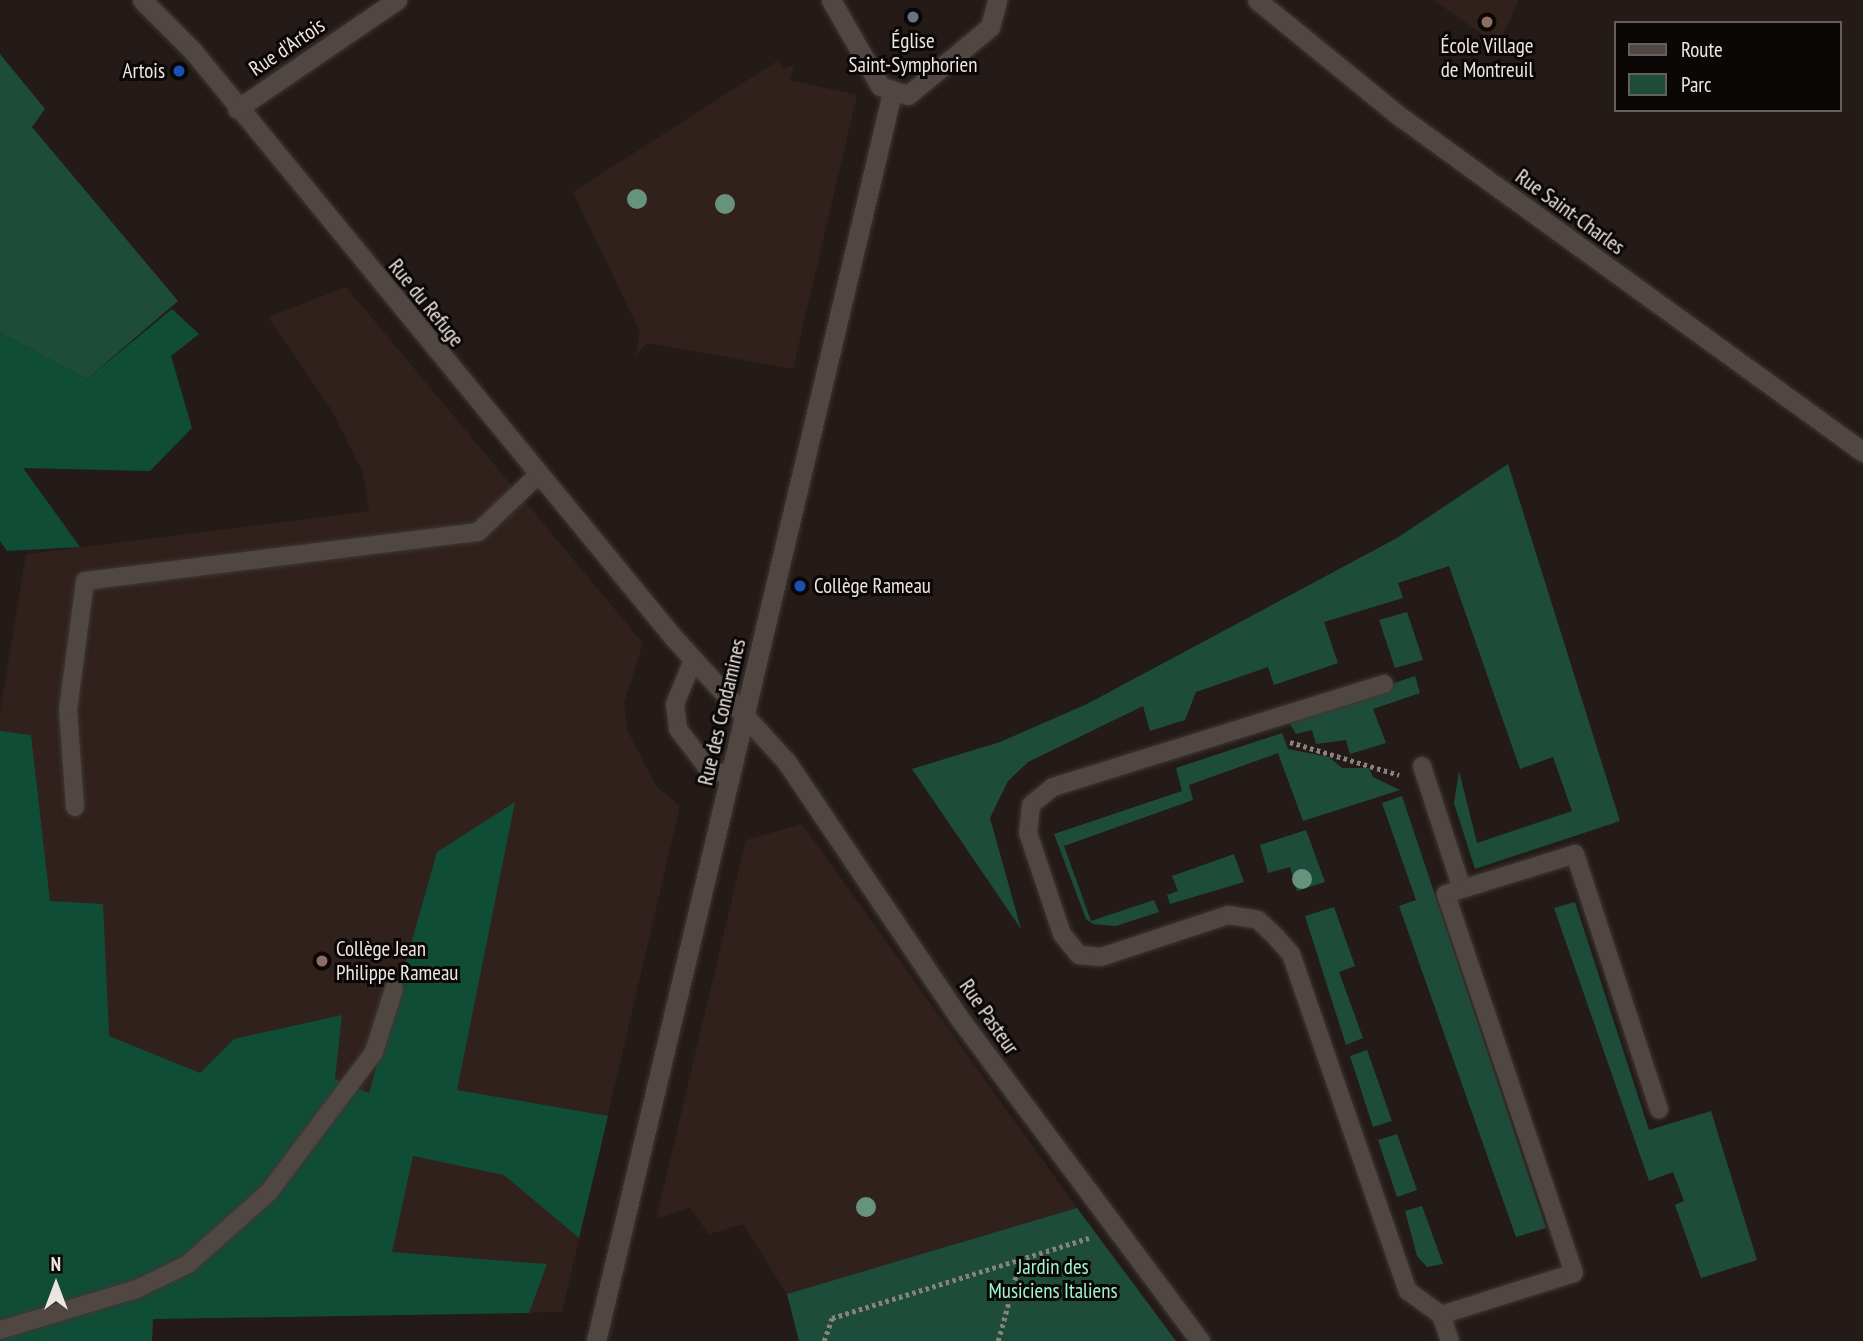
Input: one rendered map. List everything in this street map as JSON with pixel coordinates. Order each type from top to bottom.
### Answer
[{"type":"street","name":"Rue du Refuge","points":[[142,0],[237,109],[693,660]]},
{"type":"street","name":"Rue d'Artois","points":[[237,109],[397,0]]},
{"type":"street","points":[[831,0],[880,86],[892,93],[908,94],[990,27],[997,0]]},
{"type":"street","name":"Rue Saint-Charles","points":[[1257,0],[1398,115],[1863,452]]},
{"type":"street","name":"Rue des Condamines","points":[[596,1341],[892,93]]},
{"type":"street","name":"Rue Pasteur","points":[[693,660],[786,761],[963,1023],[1200,1341]]},
{"type":"lane","points":[[75,807],[68,710],[85,581],[478,532],[538,475]]},
{"type":"lane","points":[[693,660],[675,704],[678,729],[708,767],[730,776]]},
{"type":"lane","points":[[1384,684],[1053,787],[1031,805],[1028,833],[1062,934],[1079,954],[1101,957],[1228,915],[1258,920],[1276,937],[1290,954],[1408,1291],[1441,1315],[1450,1341]]},
{"type":"lane","points":[[1422,766],[1462,889]]},
{"type":"lane","points":[[1441,1315],[1574,1273],[1446,894],[1575,854],[1659,1110]]},
{"type":"lane","points":[[0,1329],[126,1293],[188,1264],[269,1192],[374,1052],[394,989]]},
{"type":"path","points":[[1279,716],[1287,741],[1428,784]]},
{"type":"path","points":[[824,1341],[832,1318],[1097,1236]]},
{"type":"path","points":[[998,1341],[1020,1260]]},
{"type":"shaded area","name":"École Village de Montreuil","points":[[1433,0],[1519,0],[1498,45]]},
{"type":"shaded area","points":[[779,60],[783,69],[794,65],[790,80],[857,95],[793,369],[647,343],[635,356],[640,332],[573,192]]},
{"type":"shaded area","name":"Collège Jean Philippe Rameau","points":[[346,287],[643,643],[624,703],[628,732],[657,787],[680,806],[562,1312],[153,1319],[152,1341],[0,1341],[0,712],[26,554],[369,511],[363,473],[331,409],[268,317]]},
{"type":"shaded area","points":[[802,824],[1077,1208],[787,1294],[743,1224],[709,1234],[690,1208],[656,1219],[746,840]]},
{"type":"green space","points":[[0,54],[45,109],[32,127],[178,301],[87,379],[0,333]]},
{"type":"green space","points":[[172,309],[199,334],[171,356],[192,428],[150,471],[23,468],[80,547],[7,551],[0,541],[0,333],[87,379]]},
{"type":"green space","points":[[1508,464],[1620,821],[1475,869],[1454,803],[1459,771],[1477,843],[1572,811],[1553,757],[1520,769],[1449,566],[1398,583],[1403,598],[1324,622],[1338,663],[1274,685],[1268,667],[1196,692],[1185,720],[1150,731],[1143,706],[1028,762],[1008,781],[990,818],[1021,929],[912,769],[1000,742],[1087,704],[1397,538]]},
{"type":"green space","points":[[1407,612],[1423,660],[1395,668],[1379,620]]},
{"type":"green space","points":[[1415,676],[1420,693],[1373,709],[1386,743],[1350,754],[1346,740],[1316,744],[1312,730],[1296,734],[1287,719]]},
{"type":"green space","points":[[0,731],[31,735],[50,901],[103,904],[109,1036],[200,1073],[234,1039],[342,1015],[335,1079],[369,1093],[437,852],[515,802],[457,1090],[608,1116],[579,1238],[504,1175],[413,1156],[392,1252],[547,1264],[529,1313],[153,1319],[152,1341],[0,1341]]},
{"type":"green space","points":[[1282,733],[1288,749],[1329,757],[1342,768],[1369,768],[1373,777],[1400,790],[1303,821],[1278,753],[1189,785],[1193,800],[1064,846],[1091,921],[1154,900],[1159,912],[1116,926],[1093,924],[1086,919],[1054,834],[1182,791],[1176,768]]},
{"type":"green space","points":[[1402,796],[1546,1228],[1516,1237],[1399,906],[1416,900],[1382,803]]},
{"type":"green space","points":[[1306,830],[1325,882],[1297,891],[1290,867],[1268,873],[1260,845]]},
{"type":"green space","points":[[1234,854],[1244,882],[1170,904],[1167,895],[1178,891],[1172,876]]},
{"type":"green space","points":[[1575,902],[1649,1130],[1711,1111],[1757,1260],[1701,1278],[1675,1205],[1684,1201],[1673,1172],[1649,1181],[1554,908]]},
{"type":"green space","points":[[1334,907],[1355,966],[1339,972],[1363,1038],[1346,1045],[1305,916]]},
{"type":"green space","points":[[1367,1050],[1392,1121],[1373,1127],[1350,1056]]},
{"type":"green space","points":[[1397,1134],[1417,1190],[1397,1197],[1378,1140]]},
{"type":"green space","points":[[1422,1206],[1443,1264],[1427,1267],[1417,1256],[1405,1211]]},
{"type":"green space","name":"Jardin des Musiciens Italiens","points":[[1077,1208],[1176,1341],[799,1341],[787,1294]]},
{"type":"place","name":"Église Saint-Symphorien","points":[[913,17]]},
{"type":"place","name":"École Village de Montreuil","points":[[1487,22]]},
{"type":"place","name":"Artois","points":[[179,71]]},
{"type":"place","name":"Collège Rameau","points":[[800,586]]},
{"type":"place","name":"Collège Jean Philippe Rameau","points":[[322,961]]}]
